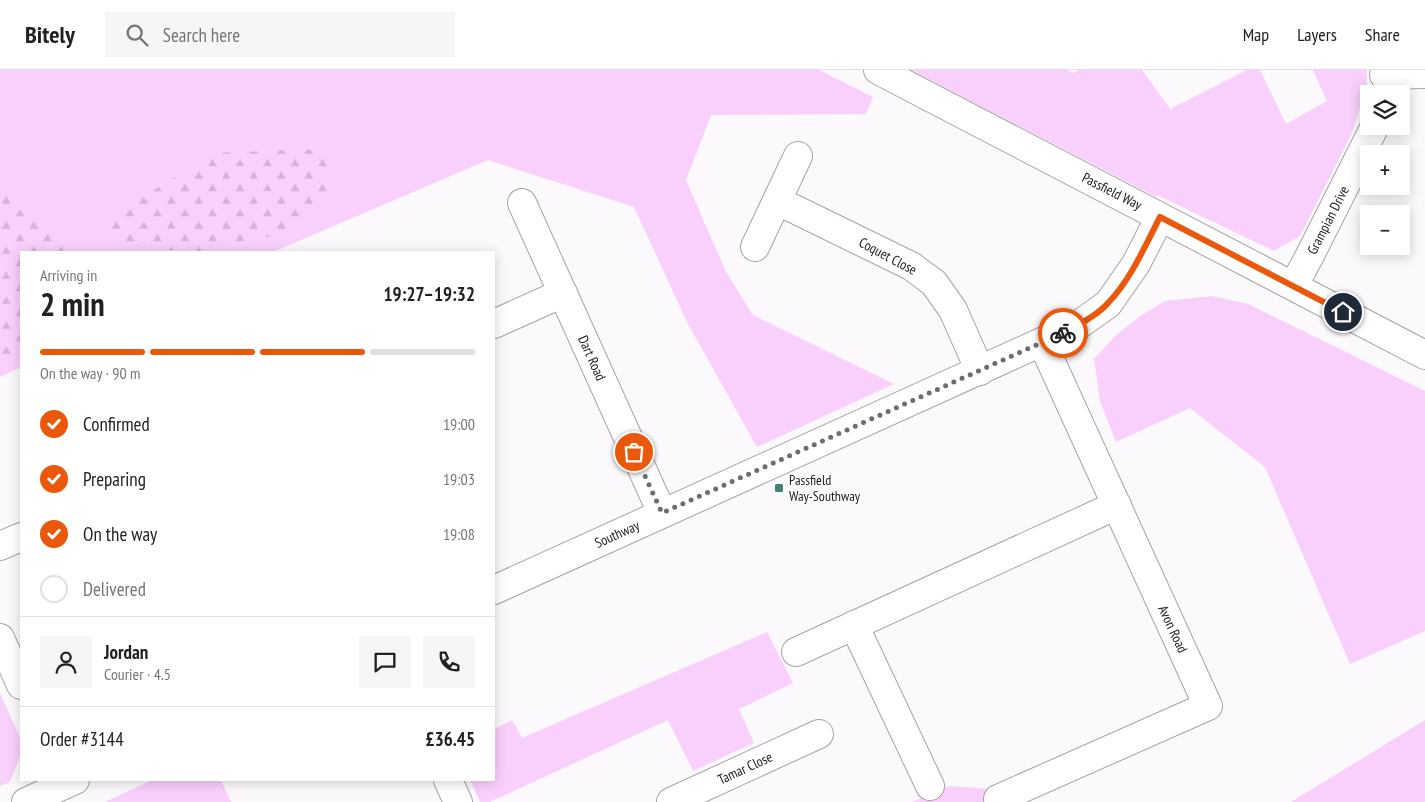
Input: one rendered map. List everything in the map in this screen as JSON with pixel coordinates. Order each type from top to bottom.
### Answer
[{"type":"street","name":"Passfield Way","points":[[878,70],[1294,285],[1425,355]]},
{"type":"street","points":[[1383,80],[1425,74]]},
{"type":"street","name":"Grampian Drive","points":[[1294,285],[1370,135]]},
{"type":"street","points":[[755,247],[798,156]]},
{"type":"street","name":"Coquet Close","points":[[778,201],[911,266],[934,283],[953,310],[980,371]]},
{"type":"street","name":"Dart Road","points":[[522,203],[662,513]]},
{"type":"street","name":"Southway","points":[[495,590],[1077,326],[1108,304],[1136,264],[1160,217]]},
{"type":"street","points":[[495,324],[563,293]]},
{"type":"street","name":"Avon Road","points":[[998,799],[1208,706],[1042,342]]},
{"type":"street","points":[[796,652],[1116,506]]},
{"type":"street","points":[[0,546],[20,537]]},
{"type":"street","points":[[854,625],[930,786]]},
{"type":"street","points":[[0,638],[20,683]]},
{"type":"street","name":"Tamar Close","points":[[671,802],[819,734]]},
{"type":"street","points":[[26,802],[68,781]]},
{"type":"street","points":[[448,781],[458,802]]},
{"type":"green space","points":[[0,70],[819,70],[873,97],[866,114],[711,115],[686,180],[726,272],[753,315],[894,384],[757,447],[688,324],[634,207],[488,160],[275,251],[20,251],[20,367],[0,377]]},
{"type":"green space","points":[[911,70],[1067,70],[1073,73],[1079,70],[1142,70],[1171,110],[1247,70],[1260,70],[1286,124],[1327,101],[1313,70],[1367,70],[1366,85],[1360,85],[1360,108],[1352,133],[1300,236],[1274,251],[1157,195],[1156,197]]},
{"type":"green space","points":[[323,149],[335,189],[289,232],[200,251],[107,245],[115,215],[212,153]]},
{"type":"green space","points":[[0,186],[24,215],[81,251],[20,251],[20,356],[0,364]]},
{"type":"green space","points":[[1212,296],[1248,304],[1425,391],[1425,631],[1350,664],[1265,467],[1190,408],[1116,442],[1100,401],[1094,359],[1116,335],[1142,315],[1165,301]]},
{"type":"green space","points":[[767,632],[793,683],[739,709],[754,743],[693,771],[668,720],[490,802],[480,802],[470,781],[495,781],[495,728],[512,720],[522,738]]},
{"type":"green space","points":[[0,693],[20,738],[20,757],[10,782],[0,786]]},
{"type":"green space","points":[[1425,720],[1425,802],[1291,802]]},
{"type":"green space","points":[[150,781],[221,781],[231,802],[105,802]]},
{"type":"green space","points":[[950,786],[988,789],[994,802],[912,802]]},
{"type":"way so far","points":[[634,452],[662,513],[1063,333]]},
{"type":"place","name":"Passfield Way-Southway","points":[[779,488]]},
{"type":"route","points":[[1063,333],[1077,326],[1108,304],[1136,264],[1160,217],[1343,312]]}]
